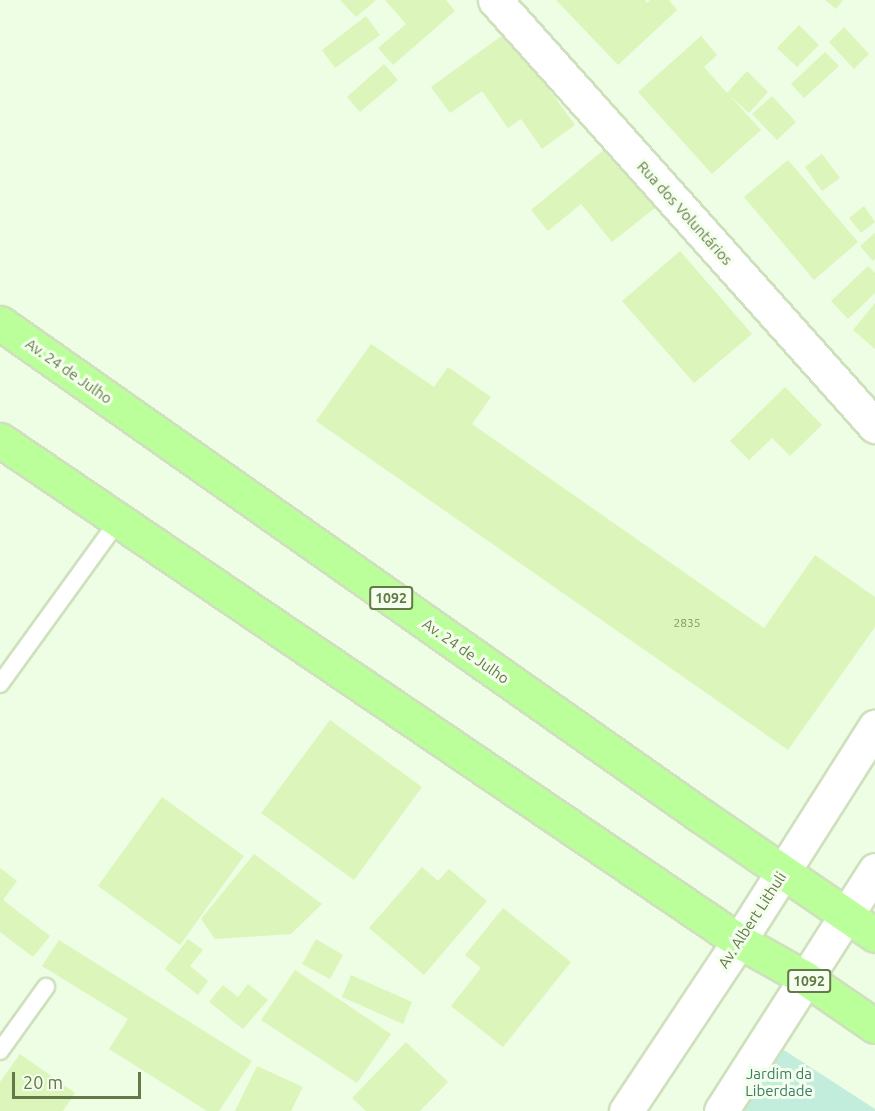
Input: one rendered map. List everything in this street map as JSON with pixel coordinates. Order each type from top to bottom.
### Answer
[{"type":"main road","name":"Av. 24 de Julho","points":[[0,323],[875,935]]},
{"type":"main road","name":"1092","points":[[0,440],[739,941],[805,978],[875,1026]]},
{"type":"street","name":"Rua dos Voluntários","points":[[495,0],[875,426]]},
{"type":"street","name":"Av. Albert Lithuli","points":[[626,1111],[739,941],[875,727]]},
{"type":"street","points":[[721,1111],[875,870]]},
{"type":"lane","points":[[0,684],[118,521]]},
{"type":"lane","points":[[0,1051],[46,987]]},
{"type":"green space","name":"Jardim da Liberdade","points":[[770,1041],[875,1109],[875,1111],[723,1111]]},
{"type":"building","points":[[340,0],[376,0],[356,17]]},
{"type":"building","points":[[385,0],[446,0],[455,11],[393,65],[378,48],[406,24]]},
{"type":"building","points":[[556,0],[645,0],[647,3],[650,0],[669,0],[677,10],[618,65]]},
{"type":"building","points":[[825,0],[843,0],[836,9]]},
{"type":"building","points":[[366,16],[380,35],[335,68],[322,50]]},
{"type":"building","points":[[799,25],[819,45],[797,67],[777,48]]},
{"type":"building","points":[[844,27],[869,54],[854,69],[829,42]]},
{"type":"building","points":[[507,32],[575,125],[542,149],[521,119],[508,128],[482,91],[450,113],[431,87]]},
{"type":"building","points":[[701,36],[717,55],[704,67],[727,93],[747,71],[768,92],[749,113],[730,96],[761,130],[712,174],[638,92]]},
{"type":"building","points":[[825,52],[839,66],[804,98],[791,84]]},
{"type":"building","points":[[384,64],[398,80],[360,112],[347,97]]},
{"type":"building","points":[[772,96],[796,122],[777,140],[752,114]]},
{"type":"building","points":[[606,148],[655,208],[612,242],[581,204],[548,231],[531,210]]},
{"type":"building","points":[[822,154],[840,178],[822,191],[805,167]]},
{"type":"building","points":[[788,160],[858,242],[814,280],[744,197]]},
{"type":"building","points":[[864,206],[875,222],[861,233],[849,218]]},
{"type":"building","points":[[875,233],[875,259],[873,261],[860,246]]},
{"type":"building","points":[[680,251],[752,334],[694,383],[622,301]]},
{"type":"building","points":[[868,266],[875,273],[875,293],[848,319],[831,301]]},
{"type":"building","points":[[875,303],[875,349],[853,330]]},
{"type":"building","points":[[371,344],[434,387],[448,367],[491,397],[472,424],[764,628],[815,555],[875,597],[875,627],[788,750],[316,421]]},
{"type":"building","points":[[785,387],[822,425],[790,456],[772,438],[749,460],[730,441]]},
{"type":"building","points":[[330,720],[422,787],[354,880],[261,813]]},
{"type":"building","points":[[162,797],[244,856],[180,945],[98,886]]},
{"type":"building","points":[[254,854],[322,904],[291,934],[215,939],[201,919]]},
{"type":"building","points":[[422,867],[438,881],[449,869],[487,901],[424,975],[369,928]]},
{"type":"building","points":[[0,868],[17,881],[3,900],[50,936],[33,957],[0,932]]},
{"type":"building","points":[[503,908],[571,962],[503,1047],[451,1006],[481,968],[465,955]]},
{"type":"building","points":[[188,939],[203,950],[190,966],[208,981],[198,995],[165,969]]},
{"type":"building","points":[[316,939],[343,955],[330,979],[302,964]]},
{"type":"building","points":[[59,940],[252,1061],[219,1111],[207,1111],[109,1049],[128,1019],[42,966]]},
{"type":"building","points":[[295,970],[391,1034],[357,1083],[261,1020]]},
{"type":"building","points":[[351,975],[412,1002],[403,1024],[342,997]]},
{"type":"building","points":[[248,984],[268,1000],[243,1029],[209,1002],[223,985],[238,997]]},
{"type":"building","points":[[406,1042],[448,1082],[420,1111],[366,1111],[352,1098]]},
{"type":"building","points":[[20,1054],[75,1093],[63,1111],[0,1111],[0,1082]]},
{"type":"building","points":[[257,1066],[303,1087],[291,1111],[235,1111]]}]
